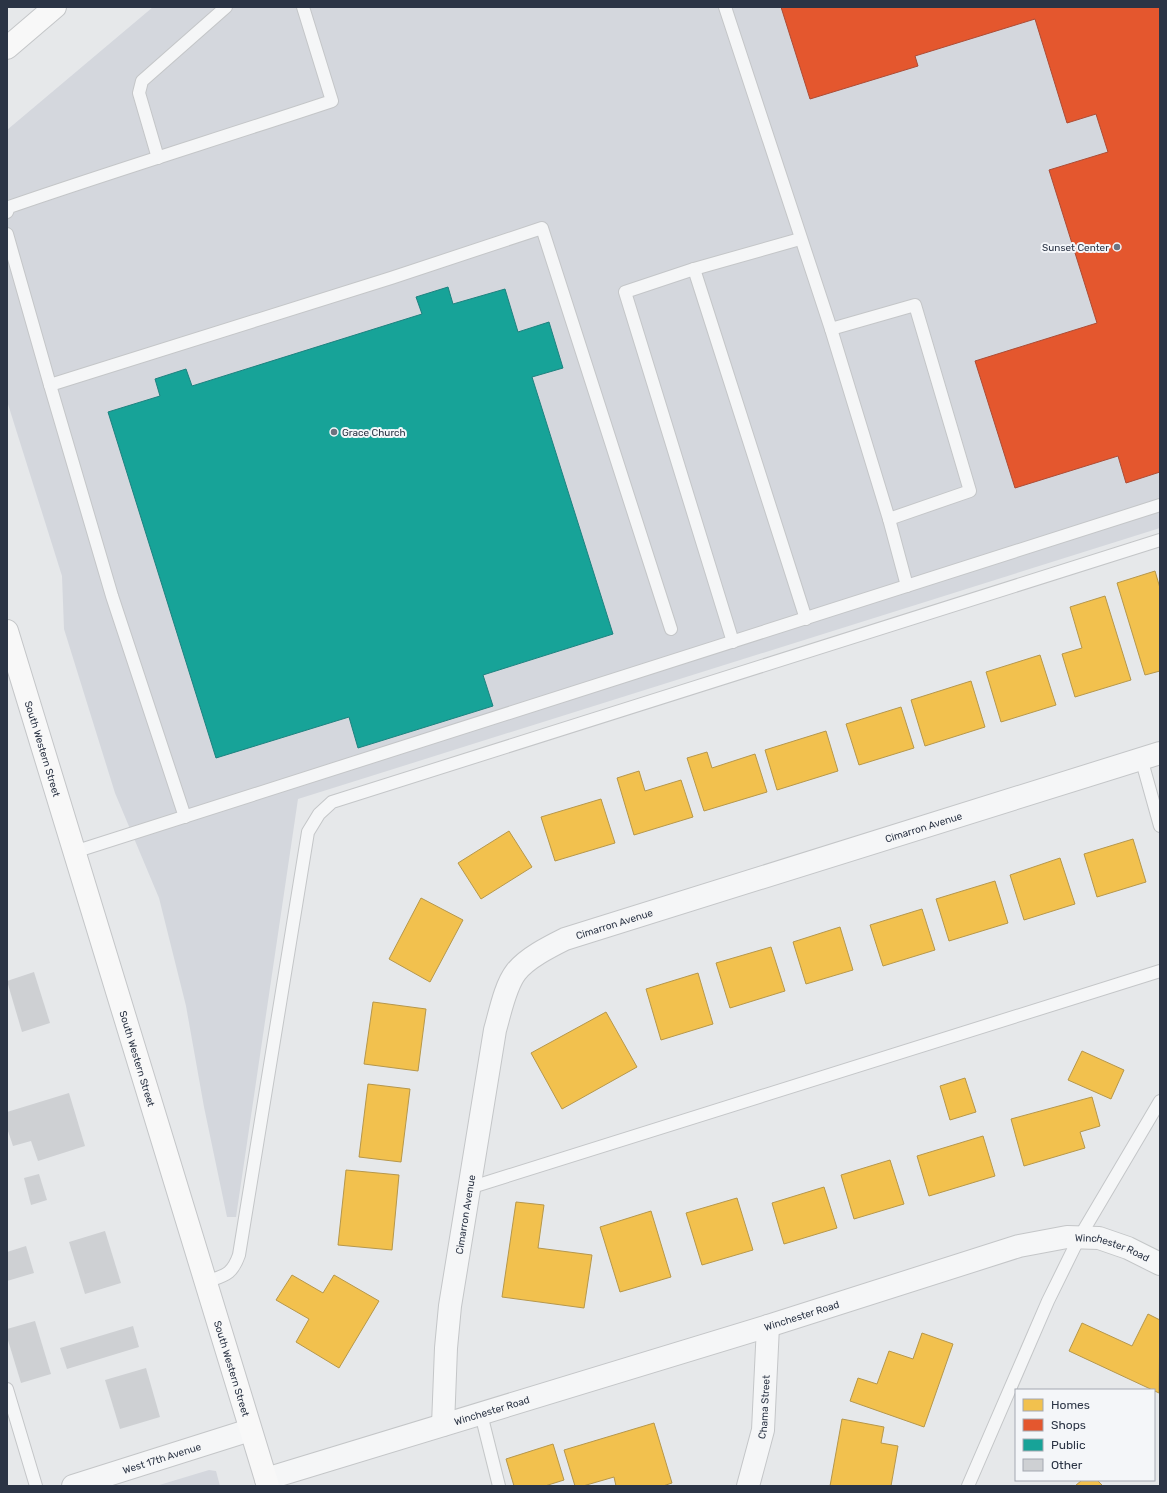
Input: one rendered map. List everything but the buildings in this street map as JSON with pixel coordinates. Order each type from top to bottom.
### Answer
[{"type":"main road","points":[[9,48],[55,7]]},
{"type":"main road","name":"South Western Street","points":[[7,631],[267,1482]]},
{"type":"street","name":"Cimarron Avenue","points":[[443,1425],[446,1348],[450,1306],[469,1188],[495,1030],[504,998],[516,972],[540,952],[564,939],[1151,756]]},
{"type":"street","name":"Winchester Road","points":[[267,1482],[443,1425],[768,1326],[1019,1246],[1067,1238],[1099,1238],[1128,1248],[1160,1264]]},
{"type":"street","name":"Chama Street","points":[[748,1486],[763,1430],[768,1326]]},
{"type":"street","name":"West 17th Avenue","points":[[73,1486],[250,1430]]},
{"type":"lane","points":[[158,158],[139,93],[142,81],[226,7]]},
{"type":"lane","points":[[7,212],[9,207],[332,101],[302,7]]},
{"type":"lane","points":[[725,7],[800,239],[831,329],[907,586]]},
{"type":"lane","points":[[50,385],[391,278],[542,228],[671,629]]},
{"type":"lane","points":[[7,234],[112,596],[185,817]]},
{"type":"lane","points":[[733,642],[625,292],[694,269],[800,239]]},
{"type":"lane","points":[[694,269],[806,619]]},
{"type":"lane","points":[[831,329],[915,305],[970,491],[888,518]]},
{"type":"lane","points":[[74,852],[1160,505]]},
{"type":"lane","points":[[206,1282],[228,1274],[234,1268],[239,1254],[308,832],[319,814],[332,802],[1160,540]]},
{"type":"lane","points":[[1151,756],[1160,826]]},
{"type":"lane","points":[[469,1188],[1160,971]]},
{"type":"lane","points":[[968,1486],[1048,1301],[1079,1238],[1160,1101]]},
{"type":"lane","points":[[7,1390],[36,1486]]},
{"type":"lane","points":[[481,1414],[499,1486]]},
{"type":"shaded area","points":[[153,7],[1160,7],[1160,528],[298,799],[236,1217],[227,1217],[204,1107],[186,1006],[159,898],[115,793],[64,629],[62,576],[7,401],[7,130]]},
{"type":"shaded area","points":[[209,1470],[216,1471],[220,1486],[156,1486]]},
{"type":"place","name":"Sunset Center","points":[[1117,247]]},
{"type":"place","name":"Grace Church","points":[[334,432]]}]
